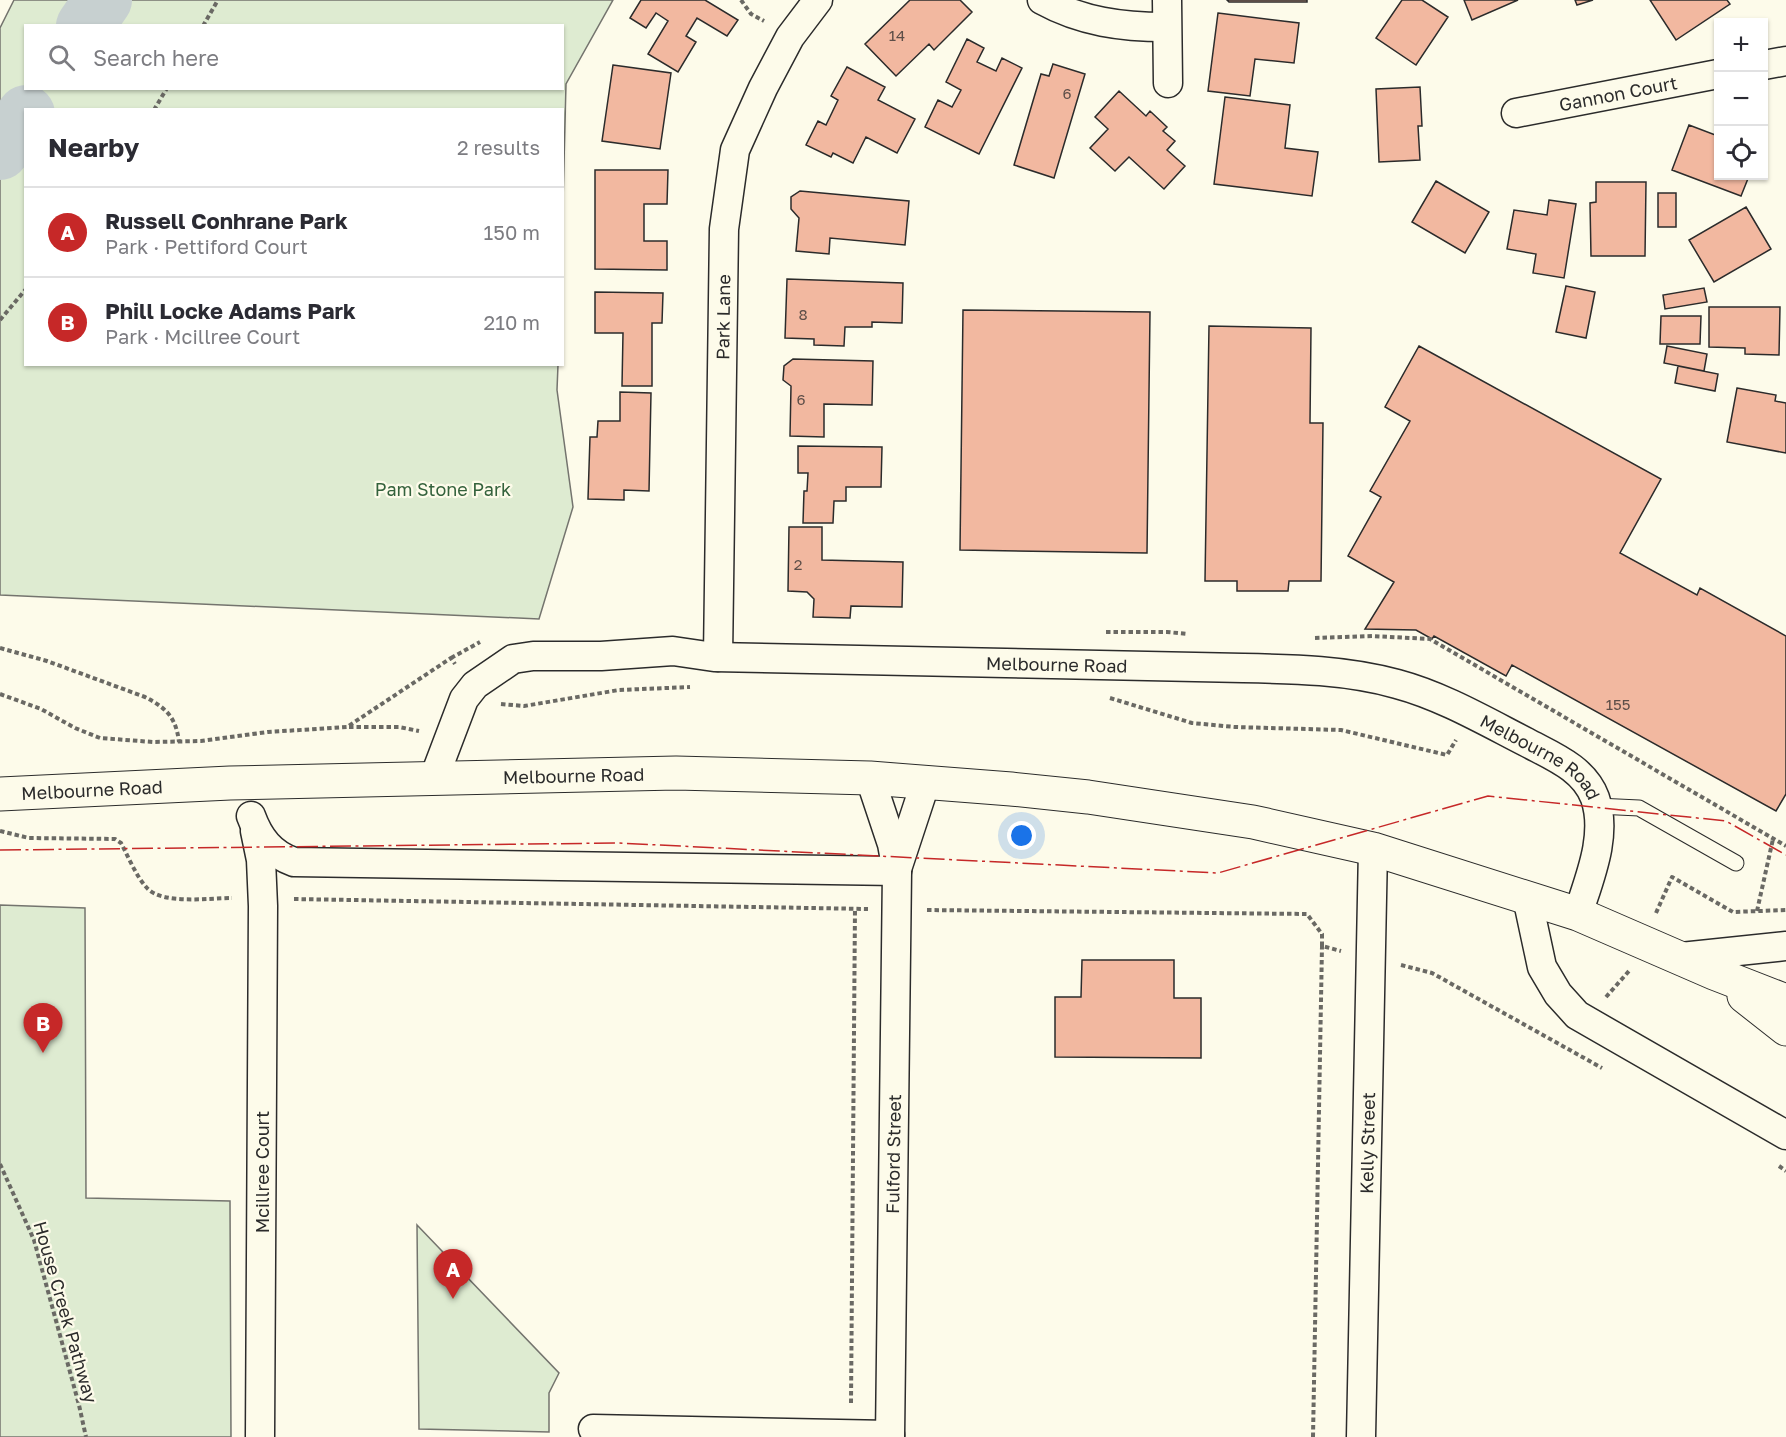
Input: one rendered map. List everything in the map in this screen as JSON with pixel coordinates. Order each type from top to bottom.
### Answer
[{"type":"main road","name":"Melbourne Road","points":[[0,794],[230,783],[676,773],[870,778],[1088,797],[1253,822],[1373,849],[1578,914],[1714,973],[1786,1001]]},
{"type":"main road","name":"Melbourne Road","points":[[1714,973],[1786,1029]]},
{"type":"street","name":"Park Lane","points":[[718,657],[724,230],[735,150],[763,87],[790,37],[818,0]]},
{"type":"street","points":[[1042,0],[1063,12],[1092,20],[1134,27],[1167,13],[1168,84]]},
{"type":"street","points":[[1768,64],[1786,61]]},
{"type":"street","name":"Gannon Court","points":[[1516,113],[1714,75]]},
{"type":"street","name":"Melbourne Road","points":[[434,778],[464,699],[475,685],[507,662],[525,657],[602,656],[673,651],[718,657],[1300,670],[1358,676],[1398,684],[1471,714],[1569,765],[1589,787],[1597,806],[1599,821],[1596,852],[1578,914]]},
{"type":"street","name":"Fulford Street","points":[[870,778],[892,844],[897,871],[890,1436]]},
{"type":"street","name":"Fulford Street","points":[[897,871],[926,782]]},
{"type":"street","name":"Mcillree Court","points":[[230,783],[250,816],[261,860],[264,901],[260,1437]]},
{"type":"street","points":[[250,816],[261,837],[276,854],[294,862],[897,871]]},
{"type":"street","name":"Kelly Street","points":[[1361,1437],[1373,849]]},
{"type":"street","points":[[264,901],[269,891],[287,874],[300,867],[319,862]]},
{"type":"street","points":[[1527,897],[1542,967],[1558,994],[1577,1016],[1786,1135]]},
{"type":"street","points":[[1681,957],[1786,946]]},
{"type":"street","points":[[592,1429],[890,1436]]},
{"type":"lane","points":[[1597,806],[1639,808],[1736,863]]},
{"type":"path","points":[[204,24],[218,0]]},
{"type":"path","points":[[155,108],[165,90]]},
{"type":"path","points":[[0,320],[24,291]]},
{"type":"path","points":[[0,648],[47,661],[156,703],[165,709],[176,723],[179,742]]},
{"type":"path","points":[[347,727],[451,658],[460,671],[475,685],[491,699],[503,705],[524,706],[629,689],[695,687]]},
{"type":"path","points":[[0,694],[41,709],[75,728],[100,738],[128,741],[201,741],[268,732],[347,727],[399,727],[448,740]]},
{"type":"path","points":[[1100,694],[1192,723],[1235,727],[1341,730],[1447,755],[1471,714]]},
{"type":"path","points":[[0,831],[29,838],[115,839],[121,843],[146,887],[153,894],[165,898],[1307,914],[1322,934],[1313,1437]]},
{"type":"path","points":[[1757,911],[1773,838]]},
{"type":"path","points":[[851,1434],[855,908]]},
{"type":"path","points":[[1322,945],[1432,973],[1611,1073]]},
{"type":"path","name":"House Creek Pathway","points":[[0,1164],[34,1240],[80,1405],[86,1437]]},
{"type":"path","points":[[1776,1165],[1786,1170]]},
{"type":"green space","name":"Pam Stone Park","points":[[14,0],[613,0],[566,84],[564,163],[564,108],[24,108],[24,366],[558,366],[557,390],[573,507],[539,619],[0,595],[0,28]]},
{"type":"green space","points":[[0,905],[85,908],[86,1198],[230,1201],[231,1437],[0,1437]]},
{"type":"green space","points":[[417,1225],[559,1373],[549,1393],[549,1432],[419,1429]]},
{"type":"building","points":[[641,0],[705,0],[738,20],[727,36],[697,18],[686,36],[696,42],[678,72],[648,54],[668,21],[656,13],[646,28],[630,18]]},
{"type":"building","points":[[910,0],[960,0],[972,12],[934,50],[929,44],[896,76],[865,44]]},
{"type":"building","points":[[1227,0],[1307,0],[1307,2],[1229,2]]},
{"type":"building","points":[[1402,0],[1422,0],[1448,17],[1416,65],[1376,38]]},
{"type":"building","points":[[1464,0],[1518,0],[1472,20]]},
{"type":"building","points":[[1575,0],[1593,0],[1577,5]]},
{"type":"building","points":[[1650,0],[1727,0],[1730,4],[1676,40]]},
{"type":"building","points":[[1218,13],[1299,23],[1294,63],[1255,59],[1250,96],[1208,91]]},
{"type":"building","points":[[967,39],[984,48],[977,62],[996,71],[1002,58],[1022,68],[979,154],[925,127],[938,100],[952,107],[961,90],[946,82]]},
{"type":"building","points":[[1053,64],[1085,74],[1054,178],[1014,165],[1041,74],[1049,76]]},
{"type":"building","points":[[613,65],[671,73],[660,149],[602,141]]},
{"type":"building","points":[[847,67],[885,87],[878,100],[915,119],[897,153],[866,137],[853,163],[833,153],[831,157],[806,145],[818,121],[826,125],[838,100],[831,96]]},
{"type":"building","points":[[1420,87],[1422,126],[1418,126],[1420,160],[1379,162],[1376,89]]},
{"type":"building","points":[[1119,91],[1146,116],[1150,111],[1167,127],[1163,131],[1175,141],[1167,150],[1185,166],[1164,189],[1129,157],[1115,171],[1090,148],[1108,129],[1095,117]]},
{"type":"building","points":[[1225,97],[1290,105],[1285,148],[1318,152],[1312,196],[1214,184]]},
{"type":"building","points":[[1689,125],[1714,134],[1714,180],[1747,180],[1741,196],[1672,170]]},
{"type":"building","points":[[595,170],[668,170],[667,204],[644,204],[644,241],[667,241],[667,270],[595,269]]},
{"type":"building","points":[[1436,181],[1489,212],[1465,253],[1412,222]]},
{"type":"building","points":[[1596,182],[1646,182],[1645,256],[1591,256],[1590,203],[1596,202]]},
{"type":"building","points":[[800,191],[909,201],[905,245],[830,238],[829,254],[796,251],[799,218],[791,209],[791,197]]},
{"type":"building","points":[[1658,193],[1676,193],[1676,227],[1658,227]]},
{"type":"building","points":[[1549,200],[1576,204],[1564,278],[1533,273],[1536,254],[1507,249],[1514,210],[1547,215]]},
{"type":"building","points":[[1746,207],[1771,249],[1714,282],[1689,240]]},
{"type":"building","points":[[787,279],[903,283],[902,323],[872,322],[872,327],[845,327],[844,346],[814,345],[814,339],[785,338]]},
{"type":"building","points":[[1566,286],[1595,292],[1586,338],[1556,332]]},
{"type":"building","points":[[1704,288],[1707,302],[1665,309],[1663,295]]},
{"type":"building","points":[[595,292],[663,293],[662,323],[652,323],[652,386],[622,386],[623,333],[595,333]]},
{"type":"building","points":[[1709,307],[1780,307],[1779,355],[1745,354],[1745,348],[1709,347]]},
{"type":"building","points":[[963,310],[1150,312],[1147,553],[960,550]]},
{"type":"building","points":[[1661,316],[1701,316],[1700,344],[1660,344]]},
{"type":"building","points":[[1209,326],[1311,328],[1310,423],[1323,423],[1321,581],[1289,581],[1288,591],[1237,591],[1237,581],[1205,581]]},
{"type":"building","points":[[1419,346],[1661,479],[1620,553],[1697,595],[1700,588],[1786,636],[1786,794],[1776,811],[1512,665],[1506,676],[1434,636],[1432,639],[1416,630],[1365,629],[1394,582],[1348,556],[1381,497],[1370,491],[1410,421],[1385,407]]},
{"type":"building","points":[[1667,346],[1707,354],[1704,371],[1664,363]]},
{"type":"building","points":[[793,359],[873,361],[872,405],[824,404],[824,437],[790,436],[791,386],[783,380],[784,366]]},
{"type":"building","points":[[1678,366],[1718,374],[1715,391],[1675,383]]},
{"type":"building","points":[[1737,388],[1776,395],[1775,401],[1786,403],[1786,453],[1727,442]]},
{"type":"building","points":[[620,392],[651,393],[649,491],[624,490],[624,500],[588,499],[590,437],[597,437],[598,421],[620,421]]},
{"type":"building","points":[[798,446],[882,447],[881,487],[846,487],[846,501],[834,501],[833,523],[803,523],[804,491],[807,491],[808,473],[798,473]]},
{"type":"building","points":[[789,527],[822,527],[822,560],[903,562],[902,607],[851,606],[850,618],[813,617],[814,599],[807,592],[788,591]]},
{"type":"building","points":[[1082,960],[1174,960],[1174,998],[1201,998],[1201,1058],[1055,1057],[1055,997],[1081,997]]},
{"type":"waterway","points":[[86,24],[103,0]]},
{"type":"waterway","points":[[0,151],[24,117]]},
{"type":"power","points":[[0,850],[619,843],[1218,873],[1488,796],[1726,821],[1786,855]]},
{"type":"place","name":"Phill Locke Adams Park","points":[[43,1053]]},
{"type":"place","name":"Russell Conhrane Park","points":[[453,1299]]}]
